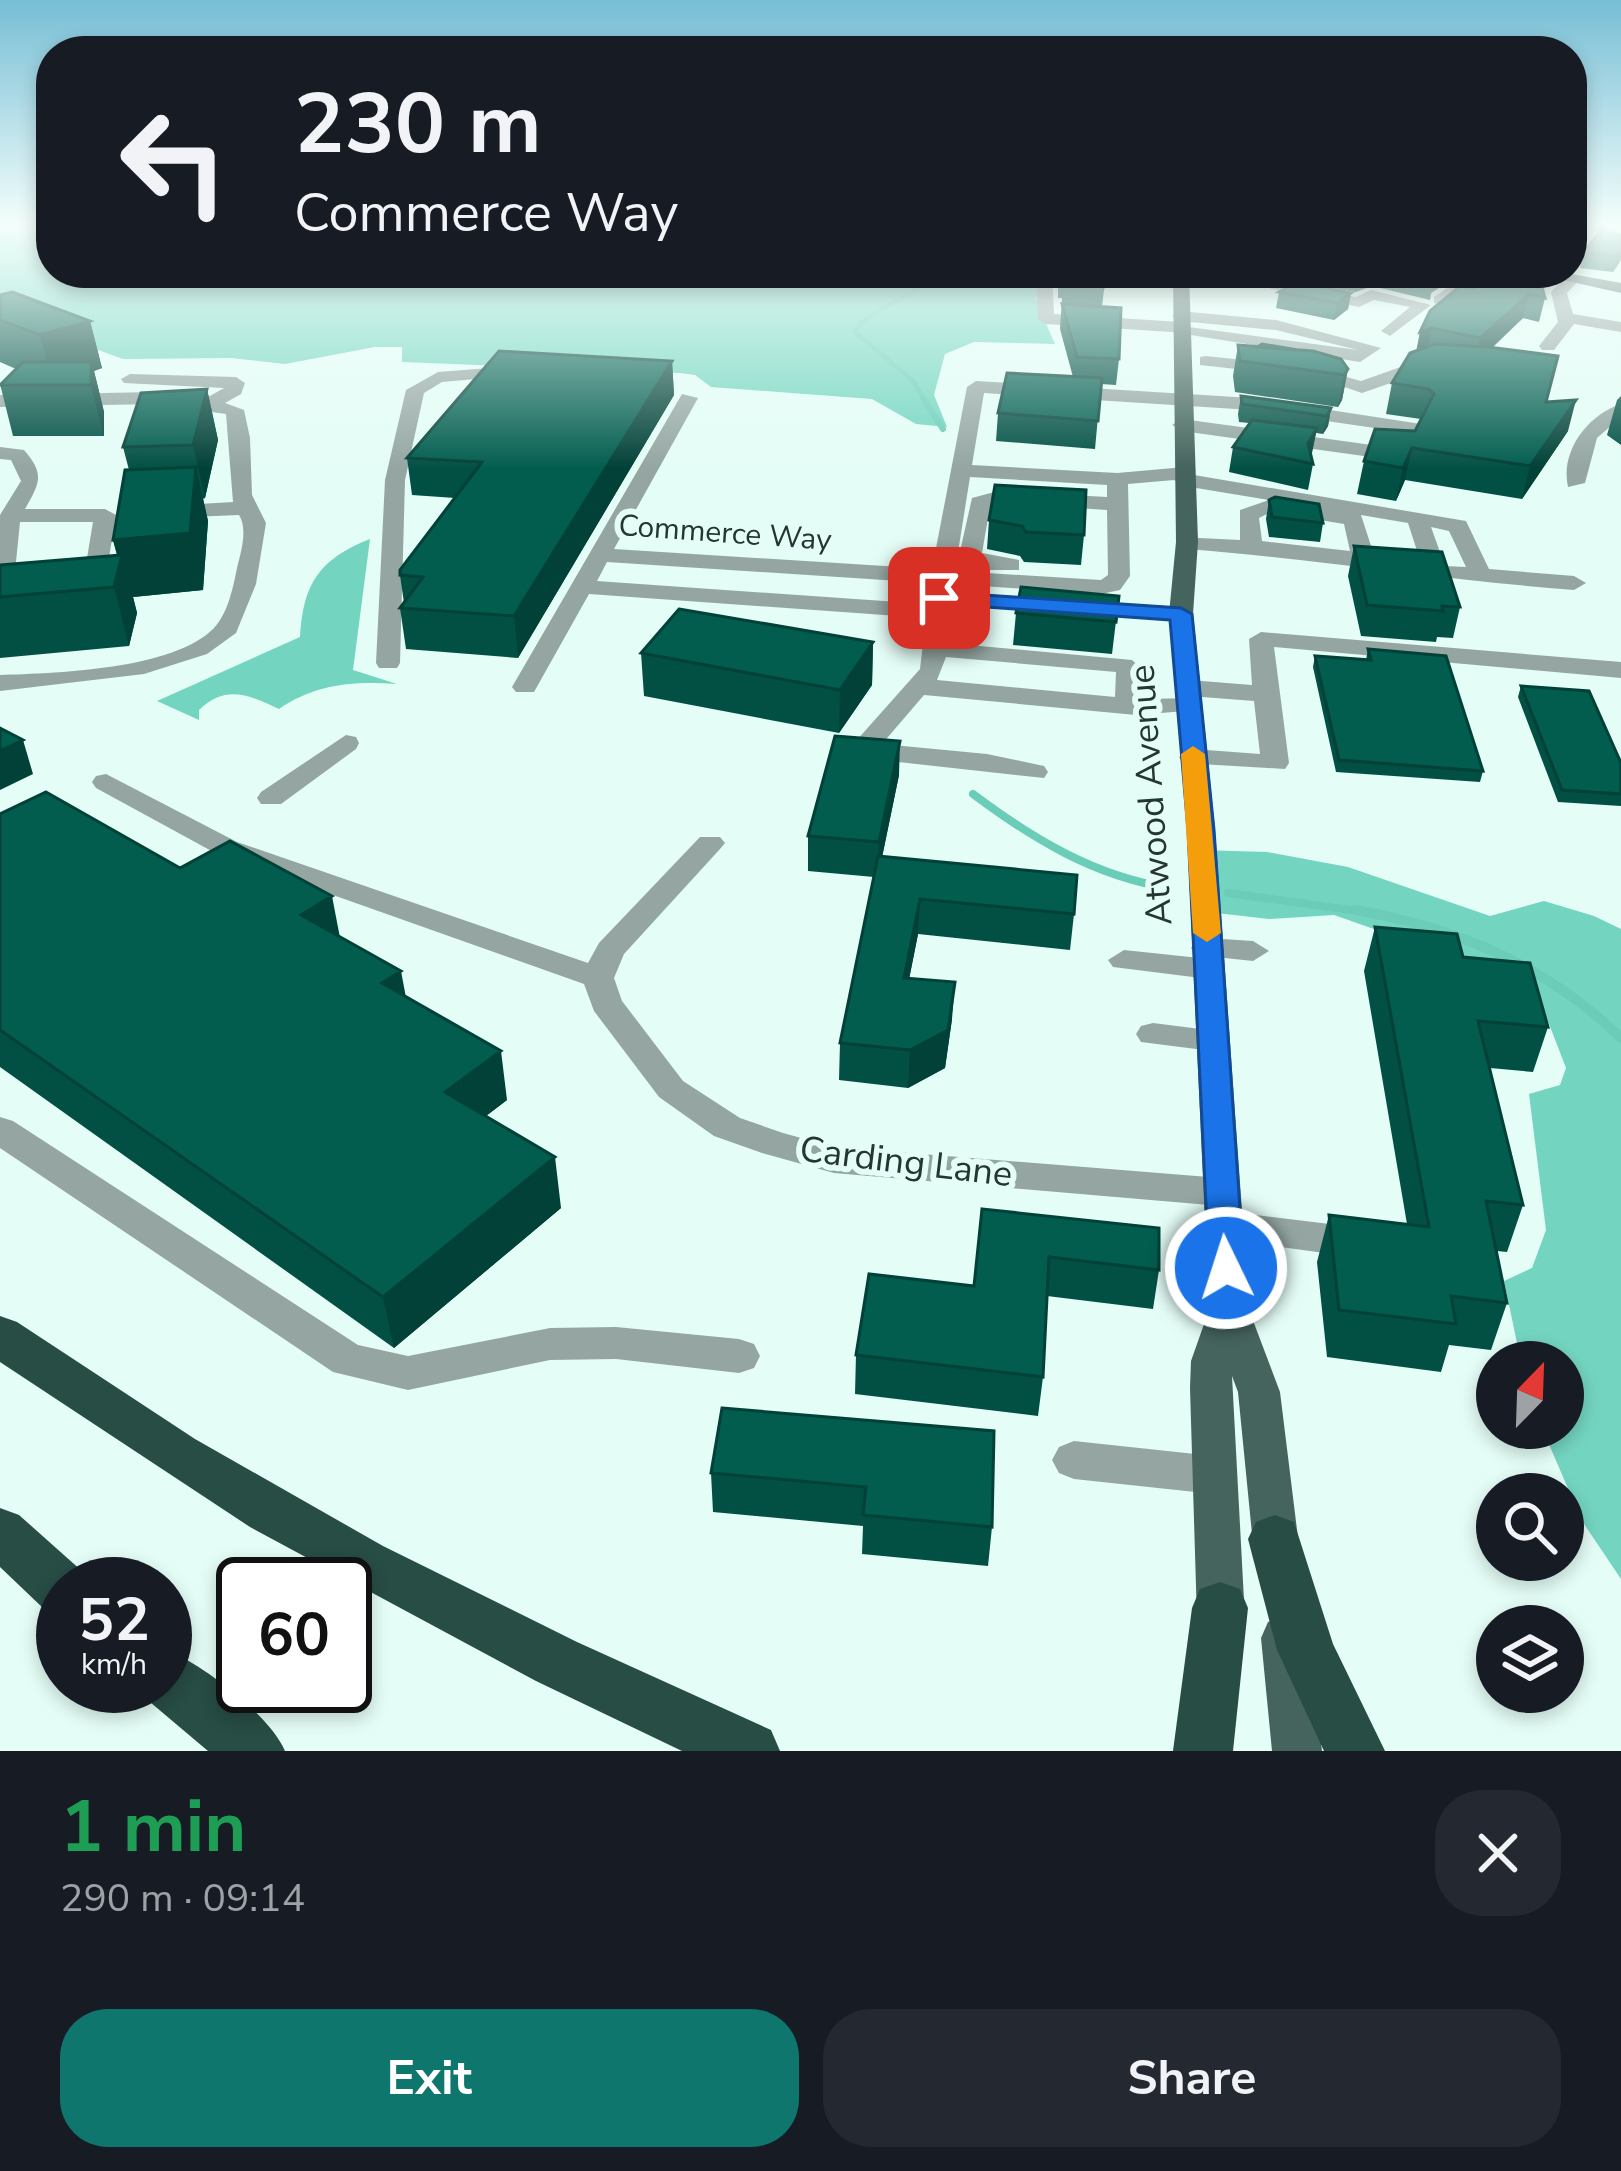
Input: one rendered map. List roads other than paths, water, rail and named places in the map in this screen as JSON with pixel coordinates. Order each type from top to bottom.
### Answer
[{"type":"highway","points":[[0,1336],[161,1442],[324,1539],[533,1648],[750,1751]]},
{"type":"highway","points":[[0,1532],[36,1565]]},
{"type":"highway","points":[[1275,1539],[1306,1649],[1355,1751]]},
{"type":"highway","points":[[1203,1751],[1220,1608]]},
{"type":"highway","points":[[192,1699],[255,1751]]},
{"type":"main road","name":"Atwood Avenue","points":[[1181,306],[1187,542],[1181,614],[1229,1310],[1259,1392],[1297,1751]]},
{"type":"main road","name":"Atwood Avenue","points":[[1227,1751],[1212,1360],[1229,1310]]},
{"type":"street","points":[[1045,306],[1046,320],[1181,324],[1271,333]]},
{"type":"street","points":[[1390,331],[1422,306]]},
{"type":"street","points":[[1564,306],[1568,318]]},
{"type":"street","points":[[1568,318],[1621,327]]},
{"type":"street","points":[[1547,346],[1568,318]]},
{"type":"street","points":[[1034,772],[987,762],[862,750],[932,670],[939,596],[976,387],[1182,383],[1206,361],[1208,340],[1218,327]]},
{"type":"street","points":[[1206,361],[1318,366],[1362,387]]},
{"type":"street","points":[[1317,400],[1426,363],[1459,368]]},
{"type":"street","points":[[388,663],[395,480],[415,390],[438,377],[502,372]]},
{"type":"street","points":[[101,399],[128,379],[236,383],[234,390],[209,404]]},
{"type":"street","points":[[1135,382],[1182,383],[1414,428],[1400,454],[1182,424]]},
{"type":"street","points":[[0,400],[155,398],[233,410],[244,431],[236,472],[244,508],[255,523],[242,595],[221,636],[157,664],[0,683]]},
{"type":"street","points":[[525,687],[689,398]]},
{"type":"street","points":[[1575,483],[1588,430],[1597,419],[1621,410]]},
{"type":"street","points":[[0,453],[17,454],[29,468],[31,481],[10,516],[2,583],[19,603],[49,602],[87,590],[128,514]]},
{"type":"street","points":[[960,470],[1184,482],[1458,526]]},
{"type":"street","points":[[582,587],[939,596],[1101,587],[1117,581],[1117,478]]},
{"type":"street","points":[[1118,504],[1015,497],[980,503],[970,550],[974,560],[1118,570]]},
{"type":"street","points":[[1453,500],[1458,526],[1481,576]]},
{"type":"street","points":[[1252,547],[1248,515],[1263,506],[1354,520],[1364,561]]},
{"type":"street","points":[[10,516],[244,508]]},
{"type":"street","points":[[1417,518],[1436,572]]},
{"type":"street","points":[[1187,542],[1436,572],[1574,583]]},
{"type":"street","name":"Commerce Way","points":[[601,555],[879,573],[939,596],[1181,614]]},
{"type":"street","points":[[915,686],[1132,706],[1190,718],[1275,763],[1261,639],[1621,670]]},
{"type":"street","points":[[934,649],[1123,664],[1129,669],[1132,706]]},
{"type":"street","points":[[1190,718],[1266,694]]},
{"type":"street","points":[[271,798],[346,743]]},
{"type":"street","points":[[106,782],[227,848],[598,978],[610,950],[710,843]]},
{"type":"street","points":[[1124,960],[1208,958],[1253,951]]},
{"type":"street","name":"Carding Lane","points":[[598,978],[606,1003],[671,1089],[774,1152],[1222,1208],[1346,1241]]},
{"type":"street","points":[[1153,1034],[1213,1040]]},
{"type":"street","points":[[0,1130],[348,1360],[408,1373],[550,1344],[616,1343],[739,1356]]},
{"type":"street","points":[[1074,1460],[1214,1474]]},
{"type":"waterway","points":[[888,306],[854,331],[913,381],[925,401]]},
{"type":"waterway","points":[[923,398],[943,429]]},
{"type":"waterway","points":[[973,794],[1018,826],[1090,865],[1169,888]]},
{"type":"waterway","points":[[1228,893],[1367,912]]},
{"type":"waterway","points":[[1356,910],[1367,912]]},
{"type":"waterway","points":[[1367,912],[1372,913]]},
{"type":"waterway","points":[[1367,912],[1430,928],[1499,954],[1562,990],[1621,1038]]}]
